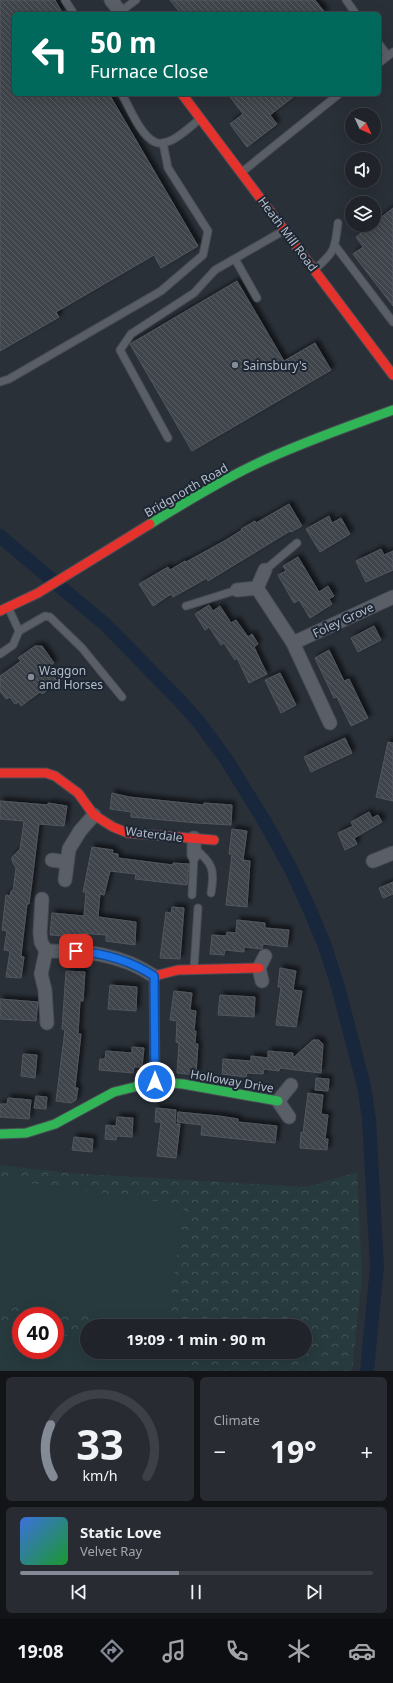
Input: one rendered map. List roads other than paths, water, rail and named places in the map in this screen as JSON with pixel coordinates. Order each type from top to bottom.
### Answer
[{"type":"street","points":[[111,0],[120,12]]},
{"type":"street","name":"Heath Mill Road","points":[[184,96],[315,269],[393,375]]},
{"type":"street","name":"Bridgnorth Road","points":[[4,609],[38,593],[179,506],[256,464],[333,432],[393,410]]},
{"type":"street","points":[[257,588],[265,570]]},
{"type":"street","points":[[237,590],[257,588]]},
{"type":"street","points":[[257,588],[293,643],[330,723]]},
{"type":"street","name":"Foley Grove","points":[[293,643],[393,597]]},
{"type":"street","name":"Waterdale","points":[[0,773],[46,773],[55,776],[78,793],[94,815],[113,827],[128,832],[194,847],[214,840]]},
{"type":"street","points":[[65,880],[66,862],[69,849],[80,831],[94,815]]},
{"type":"street","points":[[373,861],[393,853]]},
{"type":"street","points":[[52,860],[66,862]]},
{"type":"street","points":[[42,899],[40,933],[41,942],[46,951],[41,974],[45,990],[47,1023]]},
{"type":"street","points":[[46,951],[76,951],[101,954],[127,962],[154,976],[171,970],[262,962],[262,981]]},
{"type":"street","points":[[154,976],[155,1082]]},
{"type":"street","name":"Holloway Drive","points":[[0,1134],[26,1133],[55,1124],[114,1092],[155,1082],[183,1084],[278,1101]]},
{"type":"street","points":[[289,1117],[278,1101],[291,1085]]},
{"type":"lane","points":[[65,0],[73,12]]},
{"type":"lane","points":[[122,12],[136,0]]},
{"type":"lane","points":[[346,0],[355,12]]},
{"type":"lane","points":[[381,46],[390,54],[381,61]]},
{"type":"lane","points":[[123,96],[147,137],[155,143],[163,143],[173,140],[201,119]]},
{"type":"lane","points":[[241,172],[336,96]]},
{"type":"lane","points":[[0,382],[9,379],[161,291],[203,255],[208,231],[168,168],[163,143]]},
{"type":"lane","points":[[315,269],[328,258],[336,247],[338,223]]},
{"type":"lane","points":[[168,438],[120,350],[131,334],[194,293],[215,270],[285,230]]},
{"type":"lane","points":[[336,247],[393,322]]},
{"type":"lane","points":[[234,259],[257,298]]},
{"type":"lane","points":[[265,570],[297,543]]},
{"type":"lane","points":[[186,606],[237,590]]},
{"type":"lane","points":[[4,609],[19,631]]},
{"type":"lane","points":[[0,654],[13,645],[19,631],[45,616],[50,617],[82,648],[122,697]]},
{"type":"lane","points":[[194,847],[204,856],[213,869],[214,878],[211,893]]},
{"type":"lane","points":[[192,895],[194,847]]},
{"type":"lane","points":[[194,968],[198,908]]},
{"type":"waterway","points":[[0,536],[106,625],[198,721],[226,759],[265,822],[291,869],[309,908],[325,946],[338,987],[364,1086],[369,1119],[377,1267],[367,1371]]},
{"type":"place","name":"Sainsbury's","points":[[235,365]]},
{"type":"place","name":"Waggon and Horses","points":[[31,677]]}]
